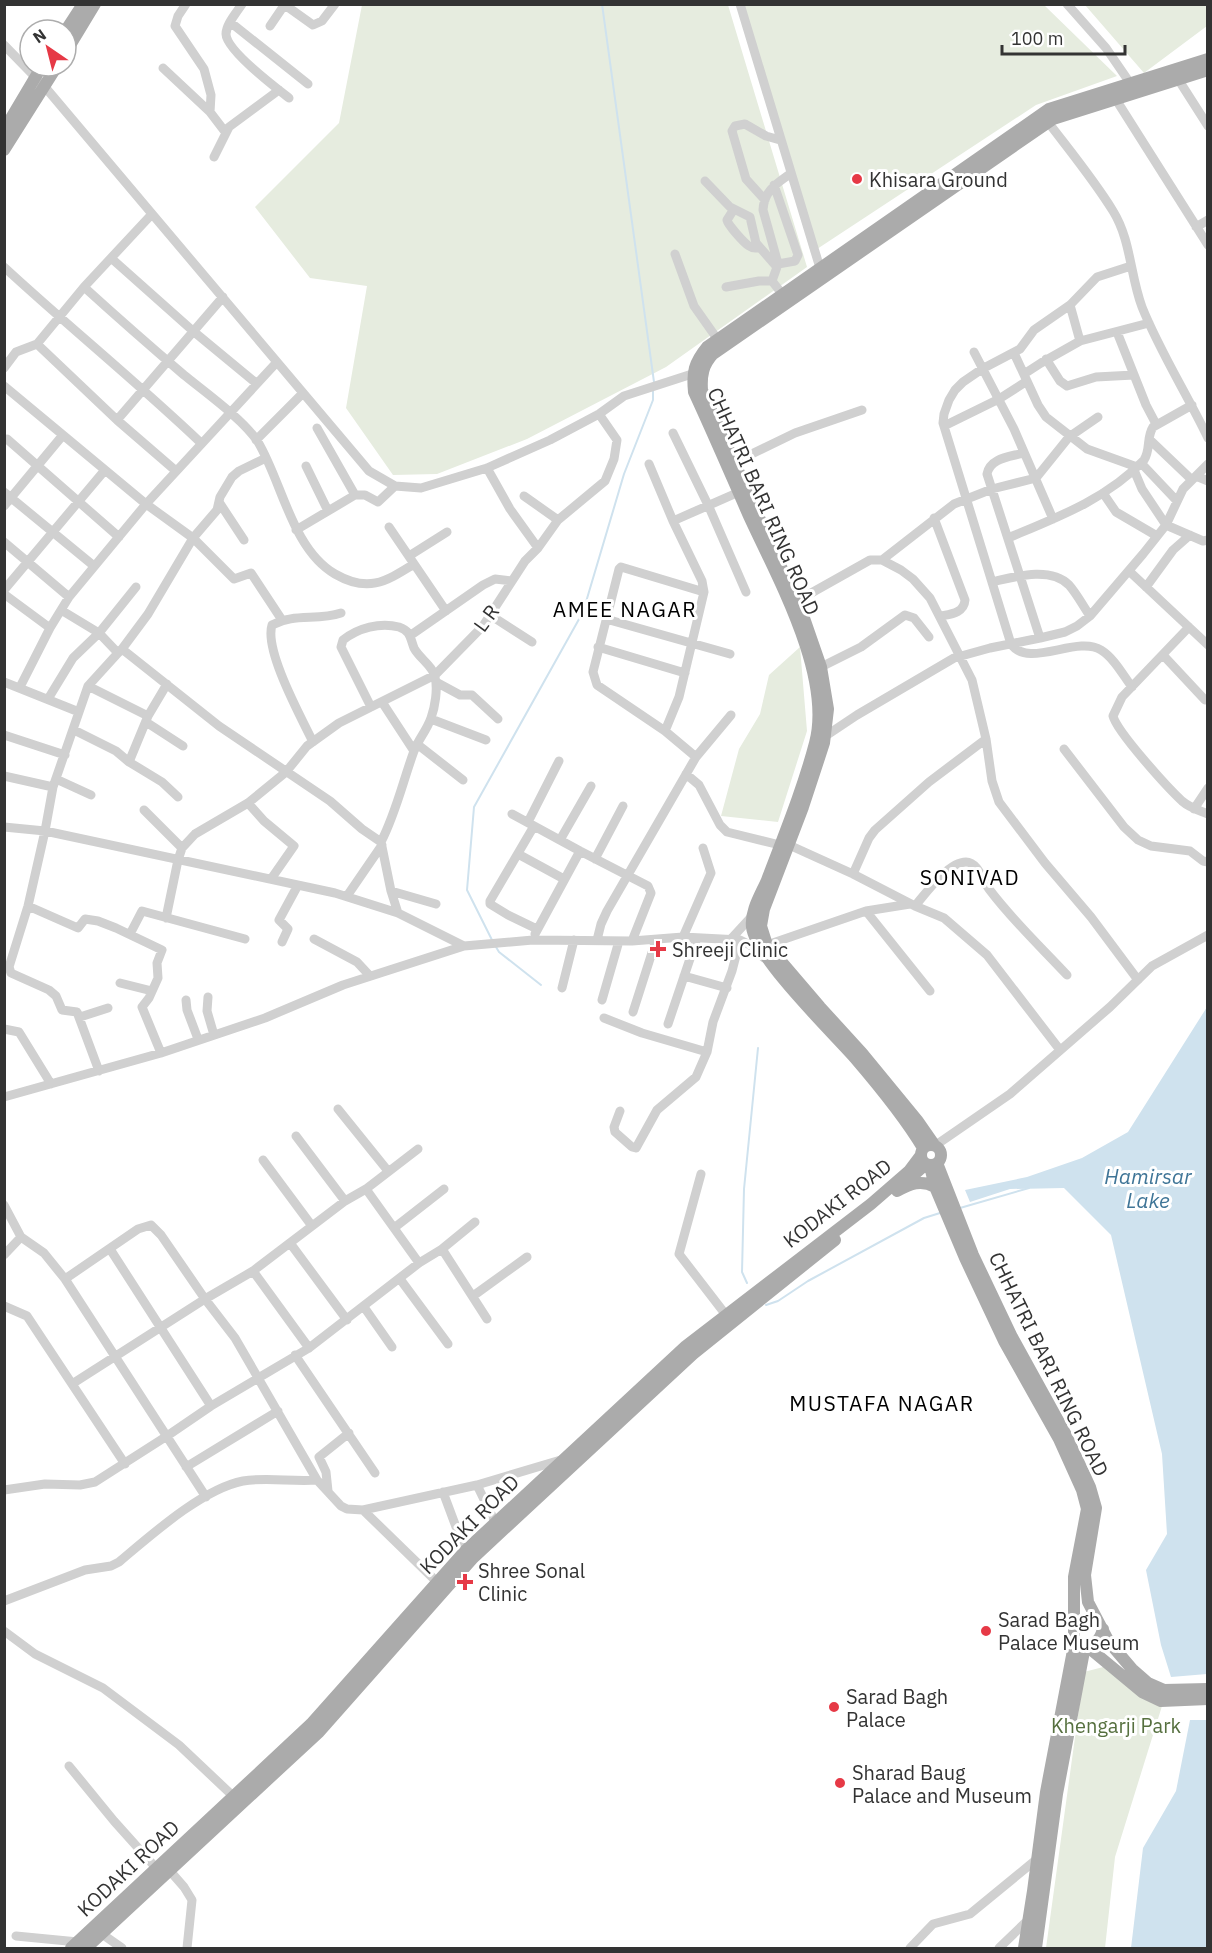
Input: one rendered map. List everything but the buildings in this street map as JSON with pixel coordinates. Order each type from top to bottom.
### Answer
[{"type":"main road","points":[[74,18],[83,4]]},
{"type":"main road","points":[[78,32],[95,4]]},
{"type":"main road","name":"CHHATRI BARI RING ROAD","points":[[821,739],[812,669],[796,621],[694,392],[692,374],[699,357],[707,347],[1049,109],[1208,59]]},
{"type":"main road","name":"CHHATRI BARI RING ROAD","points":[[1208,70],[1115,98],[1048,122],[713,354],[706,362],[701,375],[702,390],[797,601],[821,667],[828,710],[821,739],[764,909],[761,926],[767,945],[862,1053],[917,1120],[973,1255],[1012,1337],[1066,1435],[1090,1487],[1096,1508],[1085,1575],[1086,1592],[1088,1602],[1109,1642],[1132,1669],[1148,1683],[1164,1690],[1208,1689]]},
{"type":"main road","points":[[4,130],[34,78]]},
{"type":"main road","points":[[4,150],[50,78]]},
{"type":"main road","name":"CHHATRI BARI RING ROAD","points":[[784,845],[754,914],[752,927],[759,949],[855,1059],[931,1154],[935,1187],[965,1258],[1004,1341],[1059,1439],[1082,1490],[1087,1509],[1074,1577],[1074,1645],[1048,1781],[1024,1948]]},
{"type":"main road","name":"KODAKI ROAD","points":[[78,1946],[319,1732],[473,1558],[693,1354],[897,1191],[931,1154]]},
{"type":"main road","name":"KODAKI ROAD","points":[[78,1946],[102,1934],[234,1797],[311,1724],[465,1551],[495,1522],[686,1346],[871,1204],[931,1154]]},
{"type":"main road","name":"KODAKI ROAD","points":[[897,1191],[917,1182],[935,1187]]},
{"type":"main road","points":[[1075,1624],[1078,1639],[1142,1692],[1161,1701],[1208,1699]]},
{"type":"main road","points":[[1085,1646],[1095,1644],[1103,1629]]},
{"type":"main road","points":[[1036,1948],[1057,1794],[1085,1646]]},
{"type":"street","points":[[186,4],[175,26],[204,69],[211,95],[210,112]]},
{"type":"street","points":[[242,4],[230,22],[226,34],[229,43],[289,98]]},
{"type":"street","points":[[270,26],[285,5],[313,25],[322,21],[335,4]]},
{"type":"street","points":[[740,4],[820,268]]},
{"type":"street","points":[[1067,4],[1106,48],[1130,83]]},
{"type":"street","points":[[230,22],[308,84]]},
{"type":"street","points":[[4,45],[18,56]]},
{"type":"street","points":[[163,68],[210,112],[226,133]]},
{"type":"street","points":[[41,78],[45,87],[369,471],[395,486],[422,489],[487,468],[550,440],[599,414],[624,396],[692,374]]},
{"type":"street","points":[[1178,79],[1208,126]]},
{"type":"street","points":[[214,157],[226,133],[236,121],[279,90]]},
{"type":"street","points":[[1115,98],[1208,245]]},
{"type":"street","points":[[1048,122],[1114,211],[1125,235],[1136,290],[1149,323],[1208,438]]},
{"type":"street","points":[[765,200],[746,179],[732,128],[738,124],[744,124],[762,134],[780,140]]},
{"type":"street","points":[[772,281],[778,266],[763,210],[765,200],[774,185],[790,174]]},
{"type":"street","points":[[705,181],[734,209],[753,220],[754,236],[759,248],[778,266]]},
{"type":"street","points":[[774,185],[798,258],[778,266]]},
{"type":"street","points":[[734,209],[727,220],[729,226],[748,245],[759,248]]},
{"type":"street","points":[[4,368],[16,352],[37,344],[84,287],[152,214]]},
{"type":"street","points":[[788,228],[805,220]]},
{"type":"street","points":[[1196,227],[1208,220]]},
{"type":"street","points":[[675,254],[694,306],[718,340]]},
{"type":"street","points":[[111,258],[256,383]]},
{"type":"street","points":[[1131,266],[1097,277],[1070,305],[1034,330],[1024,345],[1014,353],[982,369],[954,390],[944,414],[944,426],[1011,644],[1017,652],[1026,654],[1094,647],[1107,655],[1132,687]]},
{"type":"street","points":[[4,267],[59,318],[144,389],[201,443]]},
{"type":"street","points":[[726,287],[772,281]]},
{"type":"street","points":[[772,281],[783,295]]},
{"type":"street","points":[[84,287],[230,413],[256,440],[266,458],[296,530],[320,564],[335,575],[354,583],[373,585],[390,579],[447,532]]},
{"type":"street","points":[[117,420],[222,297]]},
{"type":"street","points":[[1070,305],[1080,341]]},
{"type":"street","points":[[944,426],[999,399],[1046,359],[1080,341],[1149,323]]},
{"type":"street","points":[[1117,332],[1156,424]]},
{"type":"street","points":[[37,344],[117,420],[176,471]]},
{"type":"street","points":[[974,352],[999,399],[1053,519]]},
{"type":"street","points":[[1014,353],[1046,417],[1069,437],[1098,454],[1137,467],[1176,500]]},
{"type":"street","points":[[1046,359],[1060,381],[1067,386],[1096,377],[1134,375]]},
{"type":"street","points":[[20,687],[50,627],[69,597],[146,504],[277,362]]},
{"type":"street","points":[[4,386],[146,504],[193,538],[234,579],[251,573],[282,620]]},
{"type":"street","points":[[256,440],[303,393]]},
{"type":"street","points":[[1008,538],[1053,519],[1103,493],[1137,467],[1148,453],[1151,430],[1156,424],[1192,405]]},
{"type":"street","points":[[735,462],[795,433],[862,410]]},
{"type":"street","name":"L R","points":[[182,848],[195,834],[248,803],[286,772],[307,746],[339,723],[435,678],[483,626],[525,561],[538,548],[558,520],[605,481],[614,459],[617,440],[599,414]]},
{"type":"street","points":[[882,560],[954,504],[992,489],[1036,478],[1069,437],[1098,417]]},
{"type":"street","points":[[317,428],[355,495]]},
{"type":"street","points":[[673,433],[709,507],[746,592]]},
{"type":"street","points":[[4,506],[8,494],[37,466],[63,435]]},
{"type":"street","points":[[1149,439],[1194,478],[1208,481]]},
{"type":"street","points":[[7,440],[119,537]]},
{"type":"street","points":[[1023,453],[1001,459],[991,465],[987,474],[1040,638]]},
{"type":"street","points":[[99,1071],[80,1017],[74,1011],[62,1010],[56,996],[49,990],[22,979],[9,970],[15,943],[28,906],[54,783],[88,686],[120,651],[148,614],[193,538],[217,510],[232,477],[239,471],[266,458]]},
{"type":"street","points":[[649,464],[702,581],[704,592],[679,697],[664,731]]},
{"type":"street","points":[[821,739],[857,715],[960,656],[1065,632],[1090,616],[1166,525],[1183,489],[1208,464]]},
{"type":"street","points":[[306,466],[328,511]]},
{"type":"street","points":[[1137,467],[1142,489],[1166,525],[1203,541],[1208,540]]},
{"type":"street","points":[[487,468],[510,509],[538,548]]},
{"type":"street","points":[[50,627],[4,592],[105,471]]},
{"type":"street","points":[[296,530],[355,495],[365,495],[378,502],[395,486]]},
{"type":"street","points":[[674,521],[739,492]]},
{"type":"street","points":[[1103,493],[1116,512],[1157,536]]},
{"type":"street","points":[[8,494],[94,566]]},
{"type":"street","points":[[524,496],[558,520]]},
{"type":"street","points":[[219,502],[244,540]]},
{"type":"street","points":[[934,518],[966,604],[960,610],[941,616]]},
{"type":"street","points":[[389,527],[446,611]]},
{"type":"street","points":[[1146,587],[1173,550],[1190,535]]},
{"type":"street","points":[[4,542],[69,597]]},
{"type":"street","points":[[797,601],[870,560],[882,560],[913,579],[930,598],[941,616],[972,680],[987,739],[992,781],[999,802],[1039,855],[1091,916],[1137,980]]},
{"type":"street","points":[[696,757],[664,731],[597,685],[593,672],[617,571],[621,567],[704,592]]},
{"type":"street","points":[[1129,571],[1208,645]]},
{"type":"street","points":[[992,582],[1020,576],[1040,575],[1061,580],[1068,585],[1090,616]]},
{"type":"street","points":[[411,635],[483,585],[495,579],[512,581]]},
{"type":"street","points":[[48,699],[73,658],[99,633],[136,587]]},
{"type":"street","points":[[61,610],[99,633],[219,726],[330,801],[381,843],[398,913]]},
{"type":"street","points":[[313,742],[278,666],[270,631],[272,625],[282,620],[327,618],[341,614]]},
{"type":"street","points":[[490,615],[532,642]]},
{"type":"street","points":[[821,667],[861,647],[905,615],[914,618],[929,637]]},
{"type":"street","points":[[606,619],[730,654]]},
{"type":"street","points":[[371,708],[341,647],[343,640],[351,633],[371,627],[388,626],[401,628],[411,635],[414,648],[435,678],[460,696],[472,695],[498,719]]},
{"type":"street","points":[[1189,627],[1122,697],[1113,711],[1114,722],[1175,794],[1194,809],[1208,814]]},
{"type":"street","points":[[598,647],[685,673]]},
{"type":"street","points":[[1163,655],[1205,700]]},
{"type":"street","points":[[347,897],[388,828],[416,747],[431,719],[435,678]]},
{"type":"street","points":[[4,682],[79,712]]},
{"type":"street","points":[[129,762],[147,719],[167,684]]},
{"type":"street","points":[[88,686],[147,719],[183,746]]},
{"type":"street","points":[[382,702],[416,747],[463,780]]},
{"type":"street","points":[[597,940],[604,918],[696,757],[731,715]]},
{"type":"street","points":[[431,719],[486,740]]},
{"type":"street","points":[[74,730],[107,746],[162,782],[178,797]]},
{"type":"street","points":[[4,735],[65,755]]},
{"type":"street","points":[[853,874],[875,830],[929,782],[987,739]]},
{"type":"street","points":[[1064,749],[1124,827],[1138,840],[1151,846],[1190,851],[1208,862]]},
{"type":"street","points":[[537,929],[490,904],[490,901],[518,854],[559,761]]},
{"type":"street","points":[[686,774],[699,785],[726,832],[784,845],[853,874],[944,918],[987,955],[1060,1050]]},
{"type":"street","points":[[4,776],[54,783],[91,795]]},
{"type":"street","points":[[560,840],[591,786]]},
{"type":"street","points":[[1194,809],[1208,788]]},
{"type":"street","points":[[248,803],[264,821],[294,846],[271,879]]},
{"type":"street","points":[[595,859],[623,806]]},
{"type":"street","points":[[144,810],[182,848],[166,918]]},
{"type":"street","points":[[512,814],[651,889],[632,941]]},
{"type":"street","points":[[4,827],[45,831],[347,897],[398,913],[464,946]]},
{"type":"street","points":[[683,937],[711,873],[703,848]]},
{"type":"street","points":[[533,940],[580,851]]},
{"type":"street","points":[[518,854],[564,879]]},
{"type":"street","points":[[767,945],[866,911],[913,905],[952,867],[970,862],[975,866],[990,891],[1067,975]]},
{"type":"street","points":[[282,942],[288,929],[279,920],[298,885]]},
{"type":"street","points":[[391,891],[436,904]]},
{"type":"street","points":[[28,906],[78,928],[85,919],[98,921],[163,951],[157,963],[158,974],[152,991],[142,1007],[160,1053]]},
{"type":"street","points":[[130,934],[142,911],[245,939]]},
{"type":"street","points":[[866,911],[930,991]]},
{"type":"street","points":[[620,1111],[614,1127],[615,1132],[632,1148],[636,1148],[657,1110],[696,1077],[707,1052],[713,1022],[727,988],[735,940],[754,914]]},
{"type":"street","name":"KODAKI ROAD","points":[[931,1154],[1010,1094],[1152,966],[1208,935]]},
{"type":"street","points":[[4,1097],[160,1053],[265,1018],[370,975],[464,946],[533,940],[632,941],[683,937],[735,940],[750,945],[778,972]]},
{"type":"street","points":[[668,1024],[697,938]]},
{"type":"street","points":[[314,939],[357,962],[370,975]]},
{"type":"street","points":[[562,988],[574,940]]},
{"type":"street","points":[[602,1000],[619,940]]},
{"type":"street","points":[[633,1012],[656,940]]},
{"type":"street","points":[[684,976],[727,988]]},
{"type":"street","points":[[120,983],[152,991]]},
{"type":"street","points":[[208,998],[207,1011],[214,1035]]},
{"type":"street","points":[[186,1000],[187,1010],[198,1039]]},
{"type":"street","points":[[80,1017],[108,1008]]},
{"type":"street","points":[[604,1018],[642,1033],[707,1052]]},
{"type":"street","points":[[4,1029],[20,1032],[51,1084]]},
{"type":"street","points":[[338,1109],[388,1171]]},
{"type":"street","points":[[296,1136],[345,1201]]},
{"type":"street","points":[[72,1384],[253,1271],[418,1149]]},
{"type":"street","points":[[263,1160],[312,1226]]},
{"type":"street","points":[[701,1174],[679,1254],[726,1315]]},
{"type":"street","points":[[366,1189],[419,1263]]},
{"type":"street","points":[[394,1228],[444,1189]]},
{"type":"street","points":[[4,1205],[9,1226],[44,1253],[65,1279],[206,1497]]},
{"type":"street","points":[[4,1490],[45,1484],[80,1485],[95,1482],[211,1406],[309,1348],[475,1222]]},
{"type":"street","points":[[65,1279],[138,1229],[151,1225],[161,1235],[235,1338],[260,1377],[317,1479],[341,1506],[347,1509],[363,1510],[477,1485],[565,1458]]},
{"type":"street","points":[[4,1255],[21,1237]]},
{"type":"street","points":[[290,1243],[347,1320]]},
{"type":"street","points":[[442,1249],[488,1319]]},
{"type":"street","points":[[110,1250],[211,1406]]},
{"type":"street","points":[[473,1296],[527,1257]]},
{"type":"street","points":[[253,1271],[309,1348]]},
{"type":"street","points":[[400,1279],[448,1344]]},
{"type":"street","points":[[4,1306],[27,1316],[125,1464]]},
{"type":"street","points":[[364,1307],[392,1347]]},
{"type":"street","points":[[295,1355],[375,1473]]},
{"type":"street","points":[[186,1467],[278,1411]]},
{"type":"street","points":[[328,1491],[326,1472],[319,1457],[349,1433]]},
{"type":"street","points":[[4,1601],[91,1568],[111,1566],[162,1527],[226,1486],[246,1481],[317,1479]]},
{"type":"street","points":[[477,1485],[495,1522]]},
{"type":"street","points":[[443,1492],[465,1551]]},
{"type":"street","points":[[363,1510],[437,1582]]},
{"type":"street","points":[[4,1631],[35,1654],[103,1688],[179,1744],[234,1797]]},
{"type":"street","points":[[69,1766],[114,1821],[163,1870],[184,1887],[192,1900],[187,1948]]},
{"type":"street","points":[[910,1948],[933,1924],[970,1914],[1037,1859]]},
{"type":"street","points":[[999,1948],[1027,1921]]},
{"type":"street","points":[[102,1934],[122,1948]]},
{"type":"street","points":[[16,1935],[78,1946]]},
{"type":"green space","points":[[362,5],[728,5],[807,267],[666,367],[527,439],[437,474],[393,475],[346,408],[367,286],[310,278],[255,207],[339,123]]},
{"type":"green space","name":"Khisara Ground","points":[[743,5],[1044,5],[1117,76],[1036,105],[811,253]]},
{"type":"green space","points":[[1085,5],[1207,5],[1207,26],[1144,73]]},
{"type":"green space","points":[[800,647],[807,731],[778,822],[721,816],[739,749],[760,714],[769,675]]},
{"type":"green space","name":"Khengarji Park","points":[[1107,1666],[1162,1706],[1115,1857],[1105,1948],[1046,1948],[1084,1672]]},
{"type":"water","name":"Hamirsar Lake","points":[[1207,1007],[1207,1674],[1171,1677],[1161,1645],[1146,1570],[1167,1534],[1162,1454],[1111,1235],[1064,1188],[1010,1189],[970,1202],[965,1190],[1027,1177],[1082,1158],[1128,1132]]},
{"type":"water","points":[[1190,1720],[1207,1720],[1207,1948],[1131,1948],[1143,1848],[1176,1791]]},
{"type":"waterway","points":[[602,4],[654,382]]},
{"type":"waterway","points":[[493,942],[467,890],[474,807],[583,612],[624,474],[653,400],[653,391]]},
{"type":"waterway","points":[[496,947],[499,952],[541,985]]},
{"type":"waterway","points":[[747,1283],[742,1272],[744,1189],[758,1048]]},
{"type":"waterway","points":[[960,1208],[1029,1188]]},
{"type":"waterway","points":[[766,1305],[778,1301],[808,1281],[924,1218],[940,1213]]},
{"type":"place","name":"Khisara Ground","points":[[857,179]]},
{"type":"place","name":"Shreeji Clinic","points":[[658,949]]},
{"type":"place","name":"Shree Sonal Clinic","points":[[465,1582]]},
{"type":"place","name":"Sarad Bagh Palace Museum","points":[[986,1631]]},
{"type":"place","name":"Sarad Bagh Palace","points":[[834,1707]]},
{"type":"place","name":"Sharad Baug Palace and Museum","points":[[840,1783]]},
{"type":"district","name":"AMEE NAGAR","points":[[625,609]]},
{"type":"district","name":"SONIVAD","points":[[970,877]]},
{"type":"district","name":"MUSTAFA NAGAR","points":[[882,1403]]}]
